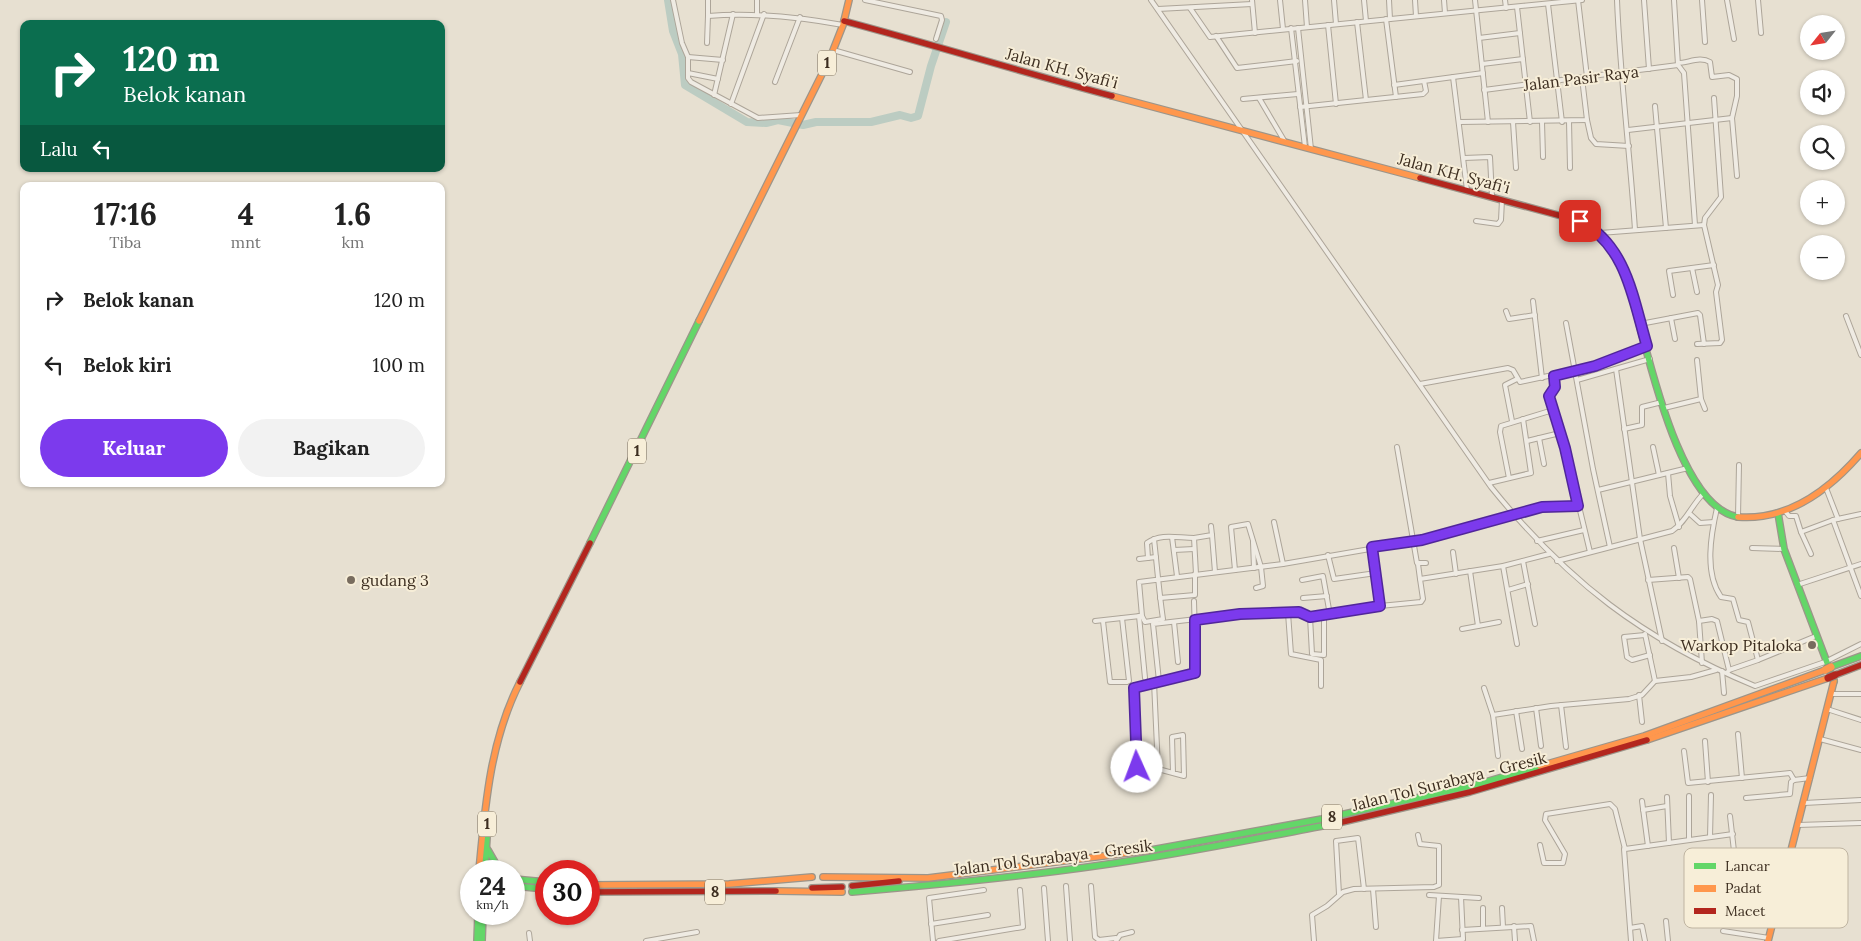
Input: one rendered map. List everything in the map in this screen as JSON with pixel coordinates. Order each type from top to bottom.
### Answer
[{"type":"main road","name":"1","points":[[480,860],[489,777],[502,724],[513,696],[635,454],[833,50],[844,23],[849,0]]},
{"type":"main road","name":"Jalan KH. Syafi'i","points":[[844,23],[934,42],[943,48],[976,60],[1580,221],[1600,233],[1622,264],[1677,447],[1703,494],[1726,514],[1738,517],[1782,512],[1826,488],[1838,479],[1861,453]]},
{"type":"main road","points":[[1782,512],[1784,548],[1832,678],[1832,694],[1826,709],[1792,848]]},
{"type":"main road","name":"Jalan Tol Surabaya - Gresik","points":[[1861,656],[1644,736],[1475,785],[1322,819],[1200,842],[852,889],[995,879],[1149,858],[1323,826],[1521,779],[1584,761],[1763,703],[1832,678],[1861,665]]},
{"type":"main road","name":"1","points":[[485,860],[489,777]]},
{"type":"main road","points":[[486,842],[492,860]]},
{"type":"main road","name":"Jalan Tol Surabaya - Gresik","points":[[822,876],[928,878]]},
{"type":"main road","name":"8","points":[[600,885],[729,884],[812,877]]},
{"type":"main road","name":"8","points":[[600,892],[635,894],[842,889],[749,887],[729,884]]},
{"type":"main road","points":[[477,941],[480,925]]},
{"type":"main road","points":[[482,925],[482,941]]},
{"type":"street","points":[[673,0],[682,43],[688,57],[688,73],[691,82],[758,118],[801,115]]},
{"type":"street","points":[[707,43],[708,0]]},
{"type":"street","points":[[757,0],[757,14]]},
{"type":"street","points":[[866,0],[896,2],[941,16],[942,20],[934,42]]},
{"type":"street","points":[[1151,0],[1489,483],[1514,516],[1549,554],[1603,602],[1645,633],[1716,670],[1728,671],[1816,636]]},
{"type":"street","points":[[1280,0],[1283,29]]},
{"type":"street","points":[[1305,0],[1307,27]]},
{"type":"street","points":[[1334,0],[1336,24]]},
{"type":"street","points":[[1364,0],[1366,21]]},
{"type":"street","points":[[1389,0],[1388,19],[1396,97]]},
{"type":"street","points":[[1415,0],[1416,16]]},
{"type":"street","points":[[1444,0],[1445,13]]},
{"type":"street","points":[[1475,0],[1488,122]]},
{"type":"street","points":[[1505,0],[1506,8]]},
{"type":"street","points":[[1535,0],[1535,5]]},
{"type":"street","points":[[1190,8],[1208,36],[1216,36],[1580,0],[1587,120],[1591,138],[1596,144],[1629,146]]},
{"type":"street","points":[[1617,0],[1620,73],[1628,130],[1635,230]]},
{"type":"street","points":[[1644,0],[1649,69]]},
{"type":"street","points":[[1674,0],[1678,64],[1684,73],[1686,124],[1695,225]]},
{"type":"street","points":[[1702,0],[1705,42]]},
{"type":"street","points":[[1727,0],[1734,39]]},
{"type":"street","points":[[1758,0],[1761,33]]},
{"type":"street","points":[[1158,9],[1252,2],[1256,32]]},
{"type":"street","points":[[1548,4],[1562,122]]},
{"type":"street","points":[[1517,7],[1530,122]]},
{"type":"street","points":[[714,94],[732,14]]},
{"type":"street","points":[[708,16],[764,14],[844,23]]},
{"type":"street","points":[[731,104],[764,14]]},
{"type":"street","points":[[775,82],[800,17]]},
{"type":"street","points":[[1358,22],[1366,100]]},
{"type":"street","points":[[1328,25],[1336,104]]},
{"type":"street","points":[[1291,28],[1298,94],[1308,148]]},
{"type":"street","points":[[1298,28],[1308,148]]},
{"type":"street","points":[[1479,38],[1520,33]]},
{"type":"street","points":[[1216,36],[1237,68],[1302,60]]},
{"type":"street","points":[[833,50],[910,72]]},
{"type":"street","points":[[688,57],[723,60]]},
{"type":"street","points":[[1482,64],[1522,59]]},
{"type":"street","name":"Jalan Pasir Raya","points":[[1484,90],[1649,69],[1678,64],[1688,60],[1707,60],[1710,62],[1712,77],[1729,75],[1736,79],[1737,96],[1732,118]]},
{"type":"street","points":[[688,73],[718,78]]},
{"type":"street","points":[[1394,85],[1483,73]]},
{"type":"street","points":[[1453,77],[1467,190]]},
{"type":"street","points":[[1300,107],[1425,93],[1424,81]]},
{"type":"street","points":[[1243,99],[1298,94]]},
{"type":"street","points":[[1259,98],[1285,142]]},
{"type":"street","points":[[1697,344],[1720,343],[1722,340],[1716,292],[1718,285],[1704,225],[1705,218],[1721,197],[1714,98]]},
{"type":"street","points":[[1655,106],[1666,228]]},
{"type":"street","points":[[1628,130],[1732,118],[1737,176]]},
{"type":"street","points":[[1460,122],[1562,122],[1587,120]]},
{"type":"street","points":[[1569,121],[1570,168]]},
{"type":"street","points":[[1513,122],[1516,168]]},
{"type":"street","points":[[1542,122],[1543,157]]},
{"type":"street","points":[[1464,158],[1490,157],[1492,197]]},
{"type":"street","points":[[1476,221],[1498,224],[1501,220],[1502,200]]},
{"type":"street","points":[[1600,233],[1704,225]]},
{"type":"street","points":[[1673,295],[1668,272],[1714,264]]},
{"type":"street","points":[[1692,268],[1697,292]]},
{"type":"street","points":[[1533,301],[1542,378]]},
{"type":"street","points":[[1506,311],[1509,319],[1535,315]]},
{"type":"street","points":[[1640,324],[1699,314],[1704,344]]},
{"type":"street","points":[[1846,316],[1861,355]]},
{"type":"street","points":[[1671,318],[1675,339]]},
{"type":"street","points":[[1566,324],[1610,546]]},
{"type":"street","points":[[1420,384],[1508,368],[1512,370],[1520,382],[1575,371],[1647,346]]},
{"type":"street","points":[[1577,380],[1650,359]]},
{"type":"street","points":[[1697,360],[1701,399],[1705,409]]},
{"type":"street","points":[[1616,369],[1640,539],[1662,641]]},
{"type":"street","points":[[1554,376],[1555,387],[1549,395],[1590,552]]},
{"type":"street","points":[[1512,421],[1505,385],[1517,379]]},
{"type":"street","points":[[1624,429],[1642,425],[1642,407],[1701,399]]},
{"type":"street","points":[[1509,478],[1500,432],[1503,424],[1553,410]]},
{"type":"street","points":[[1489,483],[1531,473],[1523,419]]},
{"type":"street","points":[[1527,441],[1560,433]]},
{"type":"street","points":[[1539,438],[1544,464]]},
{"type":"street","points":[[1160,681],[1152,625],[1240,614],[1299,612],[1310,617],[1324,616],[1380,606],[1421,602],[1423,599],[1418,564],[1397,447]]},
{"type":"street","points":[[1653,447],[1658,476]]},
{"type":"street","points":[[1738,517],[1740,497],[1739,465]]},
{"type":"street","points":[[1598,490],[1688,468]]},
{"type":"street","points":[[1668,473],[1670,496],[1679,527]]},
{"type":"street","points":[[1826,488],[1850,568],[1861,596]]},
{"type":"street","points":[[1557,561],[1672,531],[1679,527],[1693,504],[1703,494]]},
{"type":"street","points":[[1145,678],[1139,581],[1283,564],[1414,541],[1514,516],[1542,507],[1578,506]]},
{"type":"street","points":[[1717,508],[1709,550],[1717,590],[1721,597],[1733,599],[1739,620],[1748,622],[1758,660]]},
{"type":"street","points":[[1782,512],[1789,516],[1796,516],[1811,554]]},
{"type":"street","points":[[1689,513],[1698,522],[1714,522]]},
{"type":"street","points":[[1801,532],[1835,519],[1861,514]]},
{"type":"street","points":[[1274,522],[1283,564]]},
{"type":"street","points":[[1235,570],[1231,526],[1250,525],[1261,567],[1263,586],[1256,588]]},
{"type":"street","points":[[1211,526],[1216,572]]},
{"type":"street","points":[[1537,541],[1584,530]]},
{"type":"street","points":[[1148,558],[1146,543],[1154,539],[1164,536],[1194,538],[1212,535]]},
{"type":"street","points":[[1172,537],[1177,576]]},
{"type":"street","points":[[1160,598],[1196,594],[1194,538]]},
{"type":"street","points":[[1141,616],[1144,622],[1163,620],[1154,539]]},
{"type":"street","points":[[1253,540],[1254,568]]},
{"type":"street","points":[[1372,547],[1380,606]]},
{"type":"street","points":[[1674,548],[1679,578]]},
{"type":"street","points":[[1752,548],[1784,548]]},
{"type":"street","points":[[1174,550],[1194,549]]},
{"type":"street","points":[[1453,552],[1456,574]]},
{"type":"street","points":[[1420,579],[1503,566],[1549,554]]},
{"type":"street","points":[[1328,555],[1334,580],[1376,573]]},
{"type":"street","points":[[1139,559],[1156,557]]},
{"type":"street","points":[[1523,561],[1535,624]]},
{"type":"street","points":[[1418,564],[1426,563]]},
{"type":"street","points":[[1797,585],[1861,564]]},
{"type":"street","points":[[1503,566],[1517,644]]},
{"type":"street","points":[[1470,572],[1478,626]]},
{"type":"street","points":[[1302,580],[1323,576],[1330,615]]},
{"type":"street","points":[[1648,580],[1688,577],[1690,579],[1699,621],[1702,663]]},
{"type":"street","points":[[1508,590],[1528,584]]},
{"type":"street","points":[[1303,598],[1327,596]]},
{"type":"street","points":[[1173,773],[1172,737],[1183,735],[1184,776],[1158,769],[1137,767],[1134,688],[1196,672],[1194,601]]},
{"type":"street","points":[[1288,613],[1291,654],[1321,660],[1321,686]]},
{"type":"street","points":[[1095,621],[1141,616]]},
{"type":"street","points":[[1310,617],[1312,654],[1324,655],[1324,616]]},
{"type":"street","points":[[1103,620],[1110,682],[1127,682],[1122,618]]},
{"type":"street","points":[[1699,621],[1712,619],[1717,621],[1728,671],[1755,686],[1825,662],[1861,644]]},
{"type":"street","points":[[1174,622],[1178,662]]},
{"type":"street","points":[[1462,629],[1499,622]]},
{"type":"street","points":[[1645,633],[1655,681]]},
{"type":"street","points":[[1645,633],[1624,637],[1627,657],[1632,660],[1650,655]]},
{"type":"street","points":[[1493,715],[1561,705],[1613,701],[1639,696],[1655,681],[1691,677],[1716,670]]},
{"type":"street","points":[[1722,671],[1724,693]]},
{"type":"street","points":[[1154,682],[1158,769]]},
{"type":"street","points":[[1484,688],[1493,715],[1498,756]]},
{"type":"street","points":[[1832,694],[1861,694]]},
{"type":"street","points":[[1639,696],[1642,722]]},
{"type":"street","points":[[1561,705],[1566,747]]},
{"type":"street","points":[[1536,708],[1541,746]]},
{"type":"street","points":[[1826,709],[1861,720]]},
{"type":"street","points":[[1516,711],[1522,748]]},
{"type":"street","points":[[1738,734],[1742,778]]},
{"type":"street","points":[[1820,739],[1861,750]]},
{"type":"street","points":[[1705,741],[1708,782]]},
{"type":"street","points":[[1684,751],[1687,783],[1790,774],[1794,780]]},
{"type":"street","points":[[1746,798],[1790,794],[1791,782],[1810,778]]},
{"type":"street","points":[[1710,837],[1711,794]]},
{"type":"street","points":[[1689,796],[1689,840]]},
{"type":"street","points":[[1667,797],[1669,843]]},
{"type":"street","points":[[1804,803],[1861,800]]},
{"type":"street","points":[[1642,801],[1648,846]]},
{"type":"street","points":[[1540,845],[1544,863],[1563,863],[1565,854],[1545,820],[1546,814],[1575,808],[1612,804],[1624,849],[1631,941]]},
{"type":"street","points":[[1643,810],[1667,806]]},
{"type":"street","points":[[1730,816],[1735,848]]},
{"type":"street","points":[[1798,825],[1861,823]]},
{"type":"street","points":[[1624,849],[1733,834]]},
{"type":"street","points":[[1314,941],[1312,915],[1347,890],[1434,887],[1439,885],[1439,846],[1420,844],[1418,835]]},
{"type":"street","points":[[1339,895],[1336,841],[1358,838],[1364,889]]},
{"type":"street","points":[[1066,886],[1070,941]]},
{"type":"street","points":[[1091,886],[1095,937],[1100,940],[1116,939],[1132,932]]},
{"type":"street","points":[[1044,888],[1048,941]]},
{"type":"street","points":[[1373,889],[1376,927]]},
{"type":"street","points":[[933,941],[929,898],[984,890]]},
{"type":"street","points":[[939,941],[1023,927],[1020,890]]},
{"type":"street","points":[[1429,895],[1479,898]]},
{"type":"street","points":[[1436,941],[1439,896]]},
{"type":"street","points":[[1431,941],[1463,940],[1461,897]]},
{"type":"street","points":[[1483,908],[1483,927]]},
{"type":"street","points":[[1502,908],[1503,927]]},
{"type":"street","points":[[931,924],[988,915]]},
{"type":"street","points":[[1666,921],[1668,941]]},
{"type":"street","points":[[1514,926],[1515,941]]},
{"type":"street","points":[[1462,930],[1483,927],[1532,926],[1534,941]]},
{"type":"street","points":[[1630,928],[1642,926],[1645,941]]},
{"type":"street","points":[[1723,931],[1769,939]]},
{"type":"street","points":[[529,932],[530,941]]},
{"type":"street","points":[[646,941],[697,932]]},
{"type":"waterway","points":[[668,0],[673,31],[682,54],[685,85],[747,122],[766,123],[778,120],[803,125],[816,122],[871,122],[900,115],[911,118],[918,116],[931,66],[946,22]]},
{"type":"traffic: fast","points":[[1616,255],[1624,270],[1629,286],[1661,400],[1685,463],[1701,489],[1718,508],[1738,517]]},
{"type":"traffic: fast","points":[[590,543],[699,321]]},
{"type":"traffic: fast","points":[[1778,513],[1784,549],[1834,681]]},
{"type":"traffic: fast","points":[[1831,667],[1861,656]]},
{"type":"traffic: fast","points":[[1151,850],[1322,819],[1475,785],[1540,766]]},
{"type":"traffic: fast","points":[[852,892],[977,880],[1132,861],[1338,823]]},
{"type":"traffic: fast","points":[[486,860],[487,837]]},
{"type":"traffic: fast","points":[[488,850],[494,860]]},
{"type":"traffic: fast","points":[[525,880],[535,881]]},
{"type":"traffic: fast","points":[[525,887],[535,888]]},
{"type":"traffic: fast","points":[[477,941],[478,925]]},
{"type":"traffic: fast","points":[[482,941],[483,925]]},
{"type":"traffic: slow","points":[[699,321],[830,58],[843,25],[849,0]]},
{"type":"traffic: slow","points":[[1112,96],[1420,178]]},
{"type":"traffic: slow","points":[[1738,517],[1757,517],[1774,514],[1807,500],[1836,479],[1861,453]]},
{"type":"traffic: slow","points":[[1825,670],[1831,667]]},
{"type":"traffic: slow","points":[[1540,766],[1644,736],[1825,670]]},
{"type":"traffic: slow","points":[[1647,740],[1828,678]]},
{"type":"traffic: slow","points":[[1792,848],[1834,681]]},
{"type":"traffic: slow","points":[[480,860],[490,774],[495,751],[510,704],[520,682]]},
{"type":"traffic: slow","points":[[823,877],[928,878],[1151,850]]},
{"type":"traffic: slow","points":[[600,885],[729,884],[812,877]]},
{"type":"traffic: slow","points":[[776,891],[842,892]]},
{"type":"traffic: slow","points":[[1768,941],[1771,928]]},
{"type":"traffic: jam","points":[[844,21],[1112,96]]},
{"type":"traffic: jam","points":[[1420,178],[1580,221],[1599,234],[1616,255]]},
{"type":"traffic: jam","points":[[520,682],[590,543]]},
{"type":"traffic: jam","points":[[1835,675],[1861,665]]},
{"type":"traffic: jam","points":[[1828,678],[1835,675]]},
{"type":"traffic: jam","points":[[1338,823],[1470,792],[1647,740]]},
{"type":"traffic: jam","points":[[852,886],[899,881]]},
{"type":"traffic: jam","points":[[812,888],[842,887]]},
{"type":"traffic: jam","points":[[600,892],[776,891]]},
{"type":"place","name":"gudang 3","points":[[351,580]]},
{"type":"place","name":"Warkop Pitaloka","points":[[1812,645]]},
{"type":"route","points":[[1137,767],[1134,688],[1196,672],[1194,649],[1195,620],[1240,614],[1299,612],[1306,617],[1324,616],[1380,606],[1372,547],[1422,540],[1542,507],[1557,505],[1578,506],[1565,448],[1549,396],[1555,387],[1554,376],[1595,366],[1647,346],[1622,264],[1605,238],[1593,228],[1580,221]]}]
